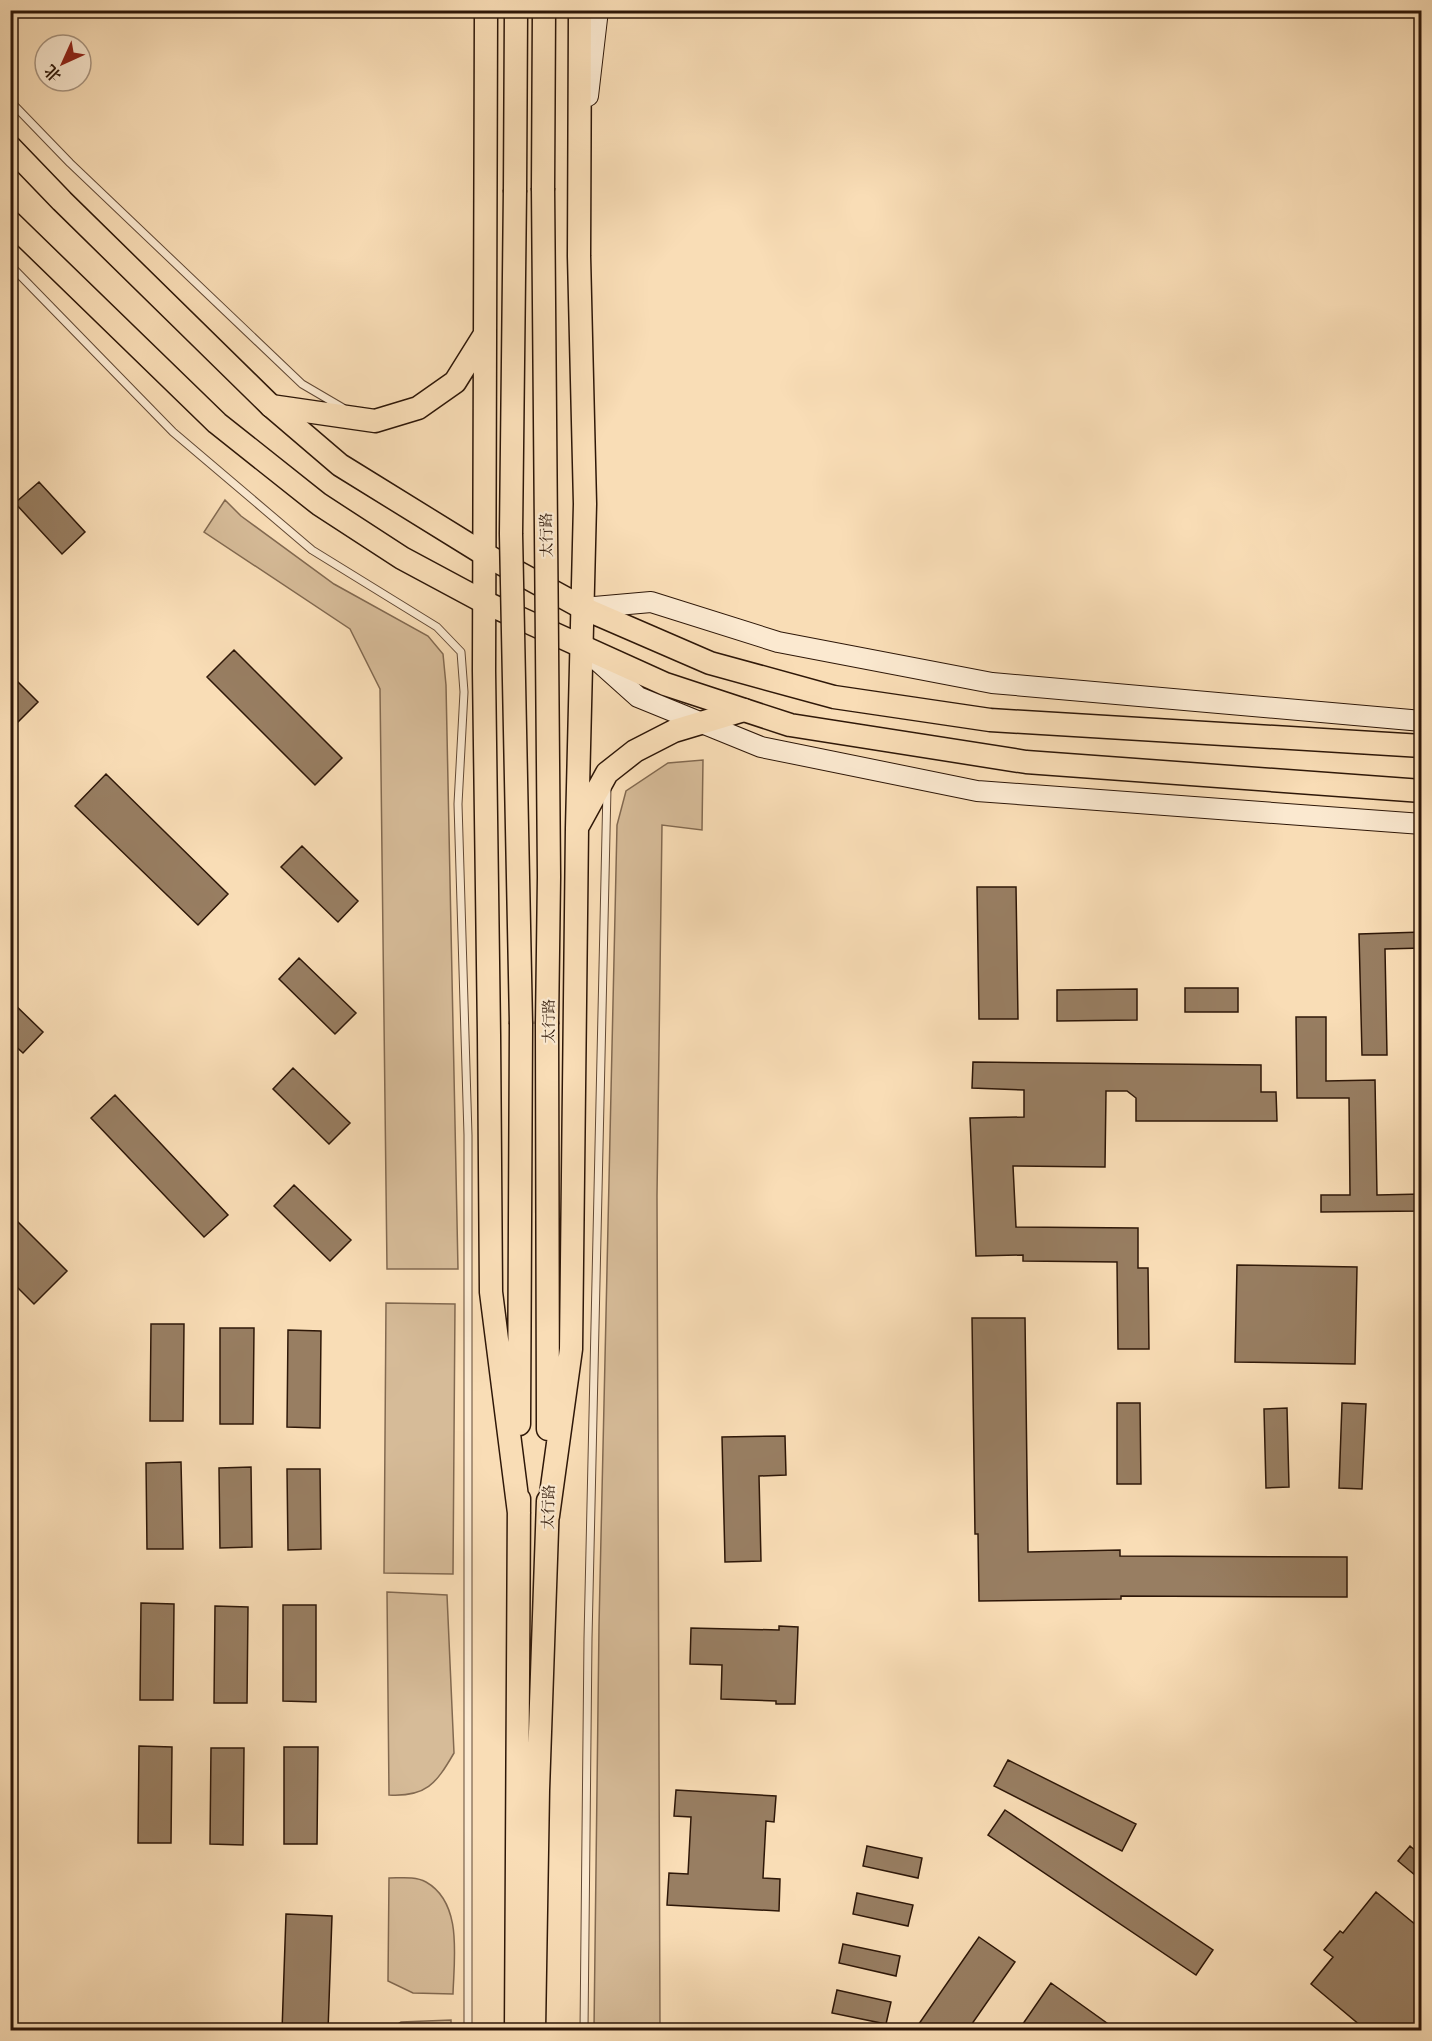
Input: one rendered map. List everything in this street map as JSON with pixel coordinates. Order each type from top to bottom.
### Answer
[{"type":"main road","points":[[478,10],[485,64]]},
{"type":"main road","points":[[486,10],[484,602],[491,1292],[519,1513]]},
{"type":"main road","name":"太行路","points":[[516,10],[511,534],[521,1024],[516,2031]]},
{"type":"main road","name":"太行路","points":[[534,2031],[538,1790],[548,1516],[549,865],[543,188],[544,10]]},
{"type":"main road","points":[[548,1516],[571,1349],[577,828],[585,504],[579,256],[580,10]]},
{"type":"main road","points":[[579,173],[598,10]]},
{"type":"main road","points":[[10,147],[271,406],[340,465],[484,554],[583,608],[710,663],[834,697],[990,720],[1422,746]]},
{"type":"main road","points":[[10,222],[217,423],[319,504],[402,558],[484,602],[665,684],[789,725],[1026,762],[1422,791]]},
{"type":"main road","points":[[271,406],[375,421],[418,408],[455,382],[485,334]]},
{"type":"main road","points":[[583,608],[651,602],[778,642],[992,683],[1422,721]]},
{"type":"main road","points":[[582,647],[638,696],[761,747],[977,791],[1422,824]]},
{"type":"main road","points":[[577,828],[607,773],[635,751],[674,731],[744,710]]},
{"type":"lane","points":[[10,101],[70,163],[302,384],[345,410],[356,410]]},
{"type":"lane","points":[[10,265],[173,432],[312,550],[437,627],[461,652],[464,692],[458,804],[468,1135],[468,2031]]},
{"type":"lane","points":[[379,411],[402,412]]},
{"type":"lane","points":[[584,2031],[588,1639],[607,773]]},
{"type":"shaded area","points":[[225,500],[241,516],[334,584],[428,636],[443,654],[446,685],[458,1269],[387,1269],[380,689],[350,629],[204,532]]},
{"type":"shaded area","points":[[703,760],[702,830],[662,825],[657,1196],[660,2030],[594,2030],[599,1626],[617,825],[626,791],[668,763]]},
{"type":"shaded area","points":[[386,1303],[455,1304],[453,1574],[384,1573]]},
{"type":"shaded area","points":[[387,1592],[447,1595],[454,1753],[429,1786],[412,1794],[402,1795],[389,1795]]},
{"type":"shaded area","points":[[389,1878],[422,1880],[438,1891],[446,1903],[454,1932],[453,1994],[413,1993],[388,1981]]},
{"type":"shaded area","points":[[451,2020],[451,2030],[389,2030],[401,2022]]},
{"type":"building","points":[[39,482],[85,532],[62,554],[15,503]]},
{"type":"building","points":[[234,650],[342,758],[315,785],[207,677]]},
{"type":"building","points":[[10,674],[38,702],[10,730]]},
{"type":"building","points":[[106,774],[228,894],[198,925],[75,806]]},
{"type":"building","points":[[302,846],[358,901],[338,922],[281,867]]},
{"type":"building","points":[[977,887],[1016,887],[1018,1019],[979,1019]]},
{"type":"building","points":[[1422,932],[1422,948],[1385,949],[1387,1055],[1362,1055],[1359,934]]},
{"type":"building","points":[[299,958],[356,1013],[335,1034],[279,979]]},
{"type":"building","points":[[1185,988],[1238,988],[1238,1012],[1185,1012]]},
{"type":"building","points":[[1137,989],[1137,1020],[1057,1021],[1057,990]]},
{"type":"building","points":[[10,1000],[43,1032],[23,1053],[10,1041]]},
{"type":"building","points":[[1296,1017],[1326,1017],[1326,1081],[1375,1080],[1377,1195],[1422,1194],[1422,1211],[1321,1212],[1321,1195],[1350,1195],[1349,1098],[1297,1098]]},
{"type":"building","points":[[973,1062],[1261,1065],[1261,1092],[1276,1092],[1277,1121],[1136,1121],[1136,1098],[1127,1091],[1106,1091],[1105,1167],[1013,1166],[1016,1227],[1138,1228],[1138,1268],[1148,1268],[1149,1349],[1118,1349],[1117,1262],[1023,1261],[1023,1255],[976,1256],[970,1118],[1024,1117],[1024,1090],[972,1088]]},
{"type":"building","points":[[293,1068],[350,1123],[329,1144],[273,1089]]},
{"type":"building","points":[[115,1095],[228,1215],[204,1237],[91,1118]]},
{"type":"building","points":[[294,1185],[351,1240],[330,1261],[274,1206]]},
{"type":"building","points":[[10,1214],[67,1271],[34,1304],[10,1280]]},
{"type":"building","points":[[1237,1265],[1357,1267],[1355,1364],[1235,1362]]},
{"type":"building","points":[[972,1318],[1025,1318],[1028,1552],[1120,1550],[1120,1556],[1347,1557],[1347,1597],[1121,1596],[1121,1599],[979,1601],[978,1534],[975,1534]]},
{"type":"building","points":[[151,1324],[184,1324],[183,1421],[150,1421]]},
{"type":"building","points":[[220,1328],[254,1328],[253,1424],[220,1424]]},
{"type":"building","points":[[288,1330],[321,1331],[320,1428],[287,1427]]},
{"type":"building","points":[[1117,1403],[1140,1403],[1141,1484],[1117,1484]]},
{"type":"building","points":[[1342,1403],[1366,1404],[1362,1489],[1339,1488]]},
{"type":"building","points":[[1287,1408],[1289,1487],[1266,1488],[1264,1409]]},
{"type":"building","points":[[785,1436],[786,1475],[759,1476],[761,1561],[725,1562],[722,1437]]},
{"type":"building","points":[[181,1462],[183,1549],[147,1549],[146,1463]]},
{"type":"building","points":[[251,1467],[252,1547],[220,1548],[219,1468]]},
{"type":"building","points":[[287,1469],[320,1469],[321,1549],[288,1550]]},
{"type":"building","points":[[141,1603],[174,1604],[173,1700],[140,1700]]},
{"type":"building","points":[[283,1605],[316,1605],[316,1702],[283,1701]]},
{"type":"building","points":[[215,1606],[248,1607],[247,1703],[214,1703]]},
{"type":"building","points":[[779,1626],[798,1627],[795,1704],[721,1699],[722,1665],[690,1664],[691,1628],[779,1630]]},
{"type":"building","points":[[139,1746],[172,1747],[171,1843],[138,1843]]},
{"type":"building","points":[[284,1747],[318,1747],[317,1844],[284,1844]]},
{"type":"building","points":[[211,1748],[244,1748],[243,1845],[210,1844]]},
{"type":"building","points":[[1008,1760],[1136,1824],[1122,1851],[994,1786]]},
{"type":"building","points":[[676,1790],[776,1796],[774,1822],[766,1821],[763,1878],[780,1879],[779,1911],[667,1905],[669,1873],[688,1874],[691,1817],[674,1816]]},
{"type":"building","points":[[1005,1810],[1213,1950],[1196,1975],[988,1835]]},
{"type":"building","points":[[867,1846],[922,1858],[918,1878],[863,1866]]},
{"type":"building","points":[[1410,1846],[1422,1856],[1422,1881],[1398,1861]]},
{"type":"building","points":[[1376,1892],[1422,1930],[1422,2031],[1367,2031],[1311,1984],[1333,1957],[1324,1950],[1340,1931],[1343,1933]]},
{"type":"building","points":[[857,1893],[913,1905],[908,1926],[853,1914]]},
{"type":"building","points":[[286,1914],[332,1916],[328,2031],[282,2031]]},
{"type":"building","points":[[979,1937],[1015,1962],[967,2031],[914,2031]]},
{"type":"building","points":[[843,1944],[900,1956],[896,1976],[839,1963]]},
{"type":"building","points":[[1051,1983],[1118,2031],[1018,2031]]},
{"type":"building","points":[[837,1990],[891,2002],[886,2024],[832,2013]]}]
